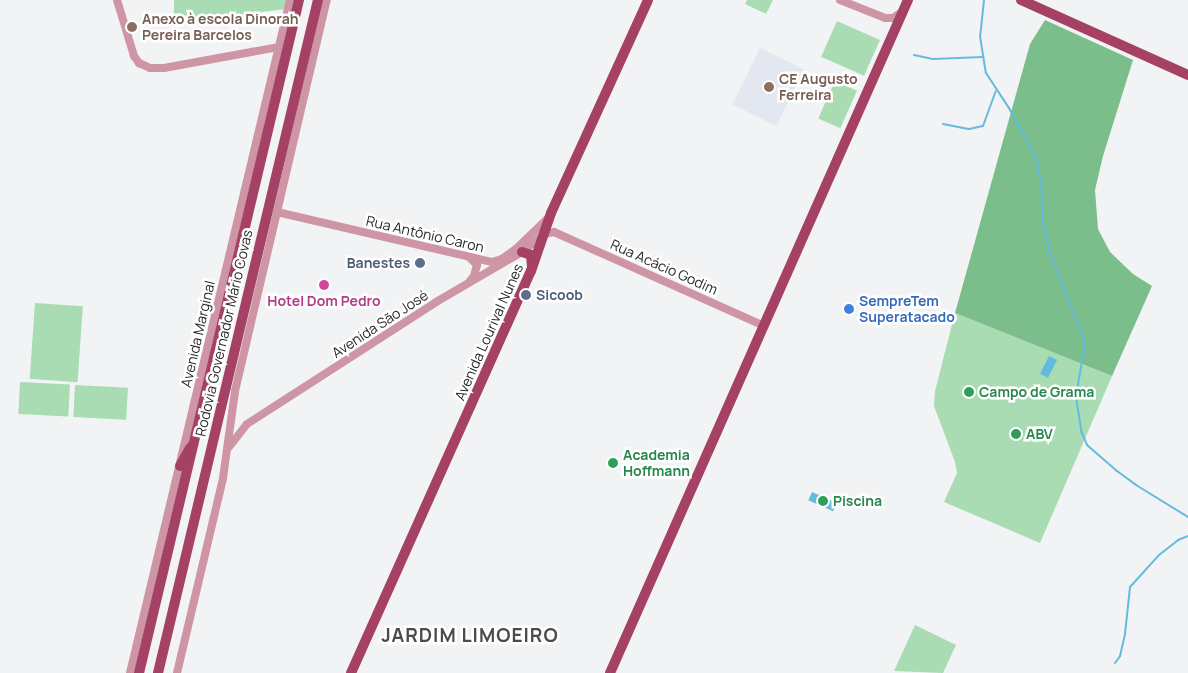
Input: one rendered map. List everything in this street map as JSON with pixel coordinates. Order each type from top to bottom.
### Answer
[{"type":"main road","name":"Rodovia Governador Mário Covas","points":[[140,673],[299,0]]},
{"type":"main road","name":"Rodovia Governador Mário Covas","points":[[158,673],[318,0]]},
{"type":"main road","name":"Avenida Lourival Nunes","points":[[351,673],[549,233],[551,213],[648,0]]},
{"type":"main road","points":[[1021,0],[1188,75]]},
{"type":"main road","points":[[1036,0],[1188,69]]},
{"type":"main road","points":[[610,673],[907,3]]},
{"type":"main road","points":[[522,252],[532,257],[531,271]]},
{"type":"main road","points":[[180,466],[197,433]]},
{"type":"street","points":[[117,0],[134,56],[138,62],[150,68],[164,68],[278,47]]},
{"type":"street","name":"Avenida Marginal","points":[[130,673],[290,0]]},
{"type":"street","points":[[177,673],[228,448],[235,391],[327,0]]},
{"type":"street","points":[[840,0],[869,13],[892,18],[899,15],[907,3]]},
{"type":"street","points":[[858,0],[869,13]]},
{"type":"street","name":"Rua Antônio Caron","points":[[277,212],[492,262],[502,259],[530,238],[551,213]]},
{"type":"street","name":"Rua Acácio Godim","points":[[549,233],[764,326]]},
{"type":"street","name":"Avenida São José","points":[[228,448],[247,424],[436,302],[522,252],[549,233]]},
{"type":"street","points":[[465,286],[474,276],[477,268],[476,262],[470,258]]},
{"type":"shaded area","name":"CE Augusto Ferreira","points":[[760,48],[804,69],[776,126],[732,105]]},
{"type":"green space","points":[[174,0],[288,0],[286,9],[174,23]]},
{"type":"green space","points":[[747,0],[773,0],[766,14],[745,4]]},
{"type":"green space","points":[[1045,20],[1133,60],[1103,156],[1095,190],[1098,229],[1110,252],[1133,274],[1152,286],[1112,376],[955,313],[1030,44]]},
{"type":"green space","points":[[837,21],[880,40],[864,76],[821,57]]},
{"type":"green space","points":[[835,81],[857,91],[840,128],[818,118]]},
{"type":"green space","points":[[35,303],[83,306],[78,382],[30,379]]},
{"type":"green space","name":"ABV","points":[[955,313],[1112,376],[1040,543],[944,502],[957,473],[955,462],[934,406],[935,391]]},
{"type":"green space","points":[[20,382],[70,385],[68,417],[18,414]]},
{"type":"green space","points":[[75,385],[128,388],[126,420],[73,417]]},
{"type":"green space","points":[[915,625],[956,645],[943,673],[894,671]]},
{"type":"water","points":[[1049,356],[1057,360],[1048,378],[1040,374]]},
{"type":"water","name":"Piscina","points":[[812,492],[837,503],[833,511],[808,500]]},
{"type":"waterway","points":[[984,0],[980,36],[986,73],[1009,108],[1035,155],[1041,183],[1043,222],[1049,251],[1085,343],[1076,397],[1082,433],[1087,445],[1117,471],[1188,517]]},
{"type":"waterway","points":[[914,55],[933,59],[983,57]]},
{"type":"waterway","points":[[943,124],[969,129],[983,126],[996,91]]},
{"type":"waterway","points":[[1115,663],[1120,656],[1125,634],[1130,587],[1159,555],[1178,540],[1188,536]]},
{"type":"place","name":"Anexo à escola Dinorah Pereira Barcelos","points":[[132,27]]},
{"type":"place","name":"CE Augusto Ferreira","points":[[769,87]]},
{"type":"place","name":"Banestes","points":[[420,263]]},
{"type":"place","name":"Hotel Dom Pedro","points":[[324,285]]},
{"type":"place","name":"Sicoob","points":[[526,295]]},
{"type":"place","name":"SempreTem Superatacado","points":[[849,309]]},
{"type":"place","name":"Campo de Grama","points":[[969,392]]},
{"type":"place","name":"ABV","points":[[1016,434]]},
{"type":"place","name":"Academia Hoffmann","points":[[613,463]]},
{"type":"place","name":"Piscina","points":[[823,501]]},
{"type":"district","name":"JARDIM LIMOEIRO","points":[[470,636]]}]
